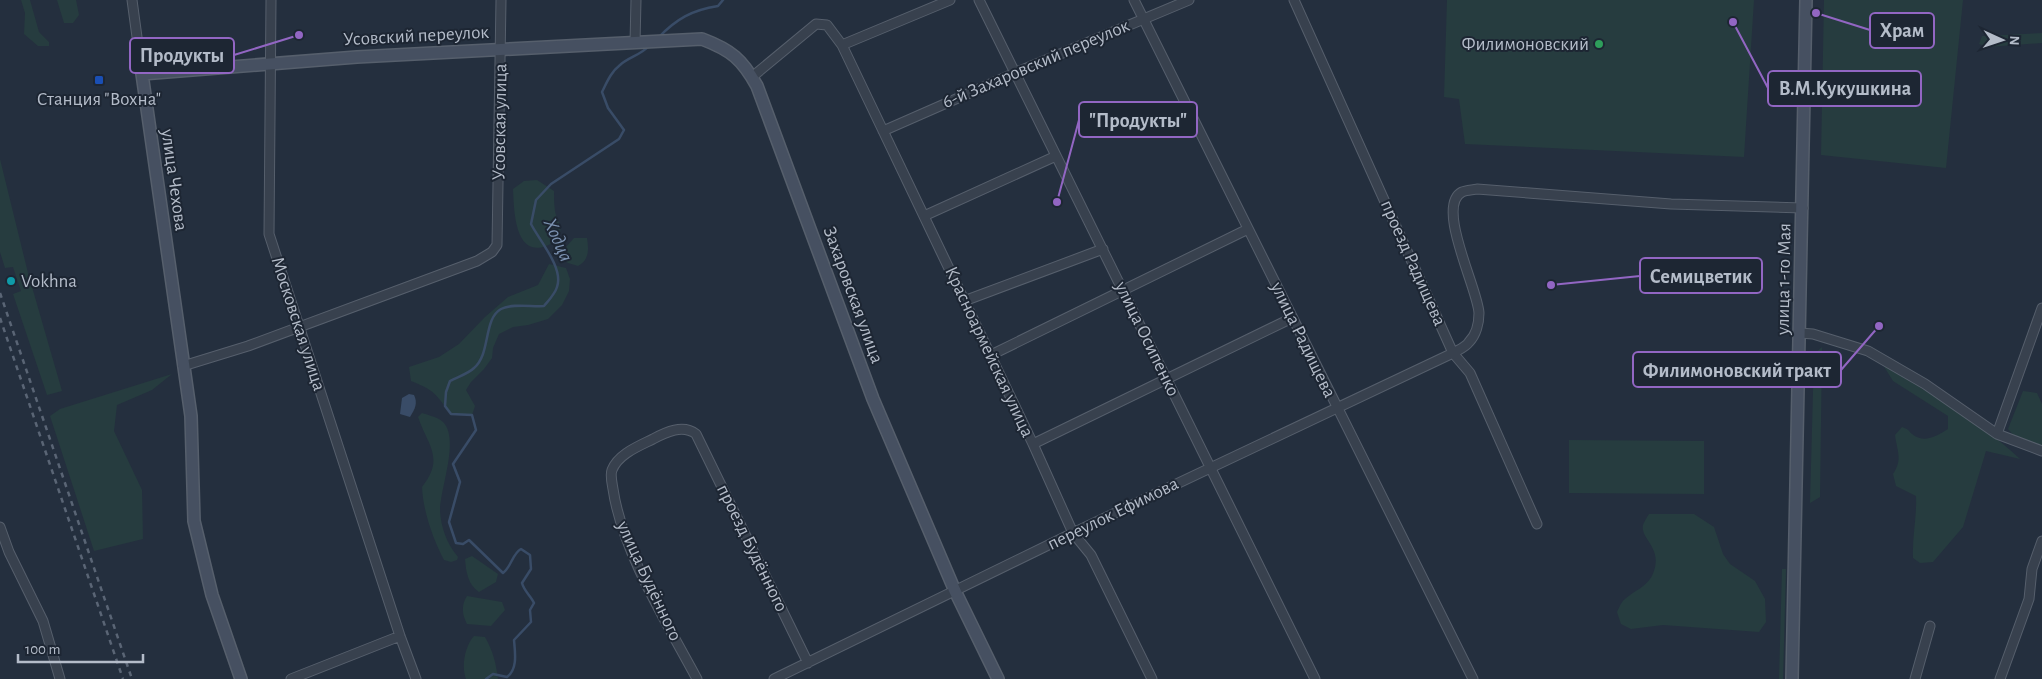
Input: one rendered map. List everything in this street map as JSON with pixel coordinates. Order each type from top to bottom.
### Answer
[{"type":"street","name":"улица Чехова","points":[[132,0],[191,416],[194,521],[212,595],[241,679]]},
{"type":"street","name":"Московская улица","points":[[270,0],[270,234],[400,636],[416,679]]},
{"type":"street","name":"Усовская улица","points":[[299,327],[476,261],[492,252],[498,245],[501,0]]},
{"type":"street","points":[[636,0],[641,42]]},
{"type":"street","points":[[842,45],[950,0]]},
{"type":"street","name":"улица Осипенко","points":[[979,0],[1315,679]]},
{"type":"street","name":"улица Радищева","points":[[1134,0],[1472,679]]},
{"type":"street","name":"6-й Захаровский переулок","points":[[884,131],[1143,18],[1189,0]]},
{"type":"street","name":"проезд Радищева","points":[[1294,0],[1453,352],[1470,373],[1537,524]]},
{"type":"street","name":"улица 1-го Мая","points":[[1792,679],[1806,0]]},
{"type":"street","name":"Красноармейская улица","points":[[752,77],[816,24],[827,25],[842,45],[991,355],[1073,533],[1091,555],[1152,679]]},
{"type":"street","name":"Захаровская улица","points":[[693,40],[702,39],[727,50],[738,58],[752,77],[873,399],[955,591],[998,679]]},
{"type":"street","name":"Усовский переулок","points":[[142,74],[501,49],[693,40]]},
{"type":"street","points":[[924,216],[1056,156]]},
{"type":"street","name":"переулок Ефимова","points":[[774,679],[1469,343],[1477,327],[1479,313],[1476,296],[1463,259],[1453,217],[1454,200],[1461,192],[1477,189],[1671,204],[1803,208]]},
{"type":"street","points":[[991,355],[1248,229]]},
{"type":"street","points":[[964,301],[1103,249]]},
{"type":"street","points":[[1997,434],[2042,308]]},
{"type":"street","points":[[1033,444],[1165,378],[1292,318]]},
{"type":"street","points":[[183,366],[248,346],[299,327]]},
{"type":"street","points":[[1800,333],[1813,334],[1868,351],[1925,384],[1997,434],[2013,442],[2042,451]]},
{"type":"street","name":"улица Будённого","points":[[696,434],[690,429],[680,429],[657,437],[633,449],[619,459],[612,470],[611,479],[616,506],[648,587],[697,679]]},
{"type":"street","name":"проезд Будённого","points":[[696,434],[808,663]]},
{"type":"street","points":[[0,526],[9,552],[43,621],[60,679]]},
{"type":"street","points":[[2000,679],[2029,599],[2032,569],[2042,541]]},
{"type":"street","points":[[0,556],[9,552]]},
{"type":"street","points":[[1915,679],[1930,626]]},
{"type":"street","points":[[290,679],[400,636]]},
{"type":"green space","points":[[21,0],[30,0],[39,32],[49,42],[49,46],[38,46],[24,34],[25,13]]},
{"type":"green space","points":[[57,0],[76,0],[79,15],[73,23],[64,23]]},
{"type":"green space","name":"Филимоновский","points":[[1447,0],[1754,0],[1744,157],[1465,144],[1459,99],[1444,97]]},
{"type":"green space","points":[[1824,0],[1963,0],[1946,168],[1821,155]]},
{"type":"green space","points":[[2042,33],[2042,43],[1988,47],[1979,44],[1982,36]]},
{"type":"green space","points":[[0,159],[28,273],[62,391],[47,395],[13,294],[21,291],[13,267],[5,268],[0,252]]},
{"type":"green space","points":[[537,180],[554,191],[555,211],[560,230],[559,236],[555,241],[546,246],[535,248],[527,245],[518,229],[515,219],[513,189],[524,181]]},
{"type":"green space","points":[[574,238],[587,238],[588,242],[586,258],[578,266],[568,263],[562,258],[566,247]]},
{"type":"green space","points":[[549,264],[566,268],[570,279],[569,291],[562,305],[548,319],[513,327],[499,334],[493,348],[492,358],[466,390],[475,406],[472,415],[451,414],[438,397],[426,388],[411,381],[409,367],[439,357],[459,344],[508,297],[538,285]]},
{"type":"green space","points":[[1822,347],[1820,497],[1810,503],[1814,354]]},
{"type":"green space","points":[[1883,365],[1971,420],[2005,445],[2020,459],[1986,451],[1963,527],[1933,562],[1920,563],[1913,558],[1916,496],[1896,486],[1893,474],[1899,459],[1895,435],[1902,427],[1917,437],[1930,438],[1948,429],[1948,416],[1893,381]]},
{"type":"green space","points":[[172,374],[152,390],[117,405],[114,431],[142,490],[143,539],[94,551],[50,416],[60,409]]},
{"type":"green space","points":[[2023,391],[2037,393],[2042,404],[2042,447],[2016,438],[2008,429]]},
{"type":"green space","points":[[422,413],[441,420],[448,430],[450,440],[450,452],[440,511],[445,535],[458,557],[457,560],[451,562],[444,560],[440,552],[432,534],[424,506],[422,487],[429,477],[433,460],[430,444],[418,417]]},
{"type":"green space","points":[[1569,440],[1704,441],[1704,494],[1569,493]]},
{"type":"green space","points":[[1649,514],[1694,514],[1714,527],[1723,554],[1730,564],[1755,581],[1765,599],[1766,622],[1759,632],[1663,625],[1631,629],[1621,624],[1617,612],[1621,603],[1647,583],[1652,576],[1655,566],[1656,558],[1654,552],[1643,530],[1643,525]]},
{"type":"green space","points":[[472,556],[498,574],[496,582],[479,592],[472,586],[466,569],[465,559]]},
{"type":"green space","points":[[1782,569],[1786,569],[1783,679],[1779,679]]},
{"type":"green space","points":[[467,596],[502,602],[505,610],[491,626],[467,624],[463,610]]},
{"type":"green space","points":[[474,636],[485,637],[494,657],[498,679],[466,679],[464,668],[465,656],[468,645]]},
{"type":"water","points":[[409,394],[414,395],[416,401],[415,409],[410,417],[400,414],[402,398]]},
{"type":"waterway","name":"Ходца","points":[[658,38],[685,16],[718,6],[723,0]]},
{"type":"waterway","name":"Ходца","points":[[486,679],[493,674],[507,677],[511,674],[515,660],[514,640],[531,622],[530,610],[534,603],[522,583],[531,569],[530,555],[521,549],[503,573],[469,540],[463,544],[456,543],[449,522],[460,482],[453,464],[476,430],[472,415],[451,414],[445,406],[446,392],[450,381],[469,372],[479,362],[495,314],[501,309],[511,306],[544,306],[555,292],[558,279],[557,271],[550,254],[531,224],[536,200],[551,184],[619,139],[624,130],[608,108],[602,92],[617,68],[650,45]]},
{"type":"railway","points":[[0,293],[132,679]]},
{"type":"railway","points":[[0,318],[123,679]]},
{"type":"place","name":"Храм","points":[[1816,13]]},
{"type":"place","name":"В.М.Кукушкина","points":[[1733,22]]},
{"type":"place","name":"Продукты","points":[[299,35]]},
{"type":"place","name":"Филимоновский","points":[[1599,44]]},
{"type":"place","name":"Станция \"Вохна\"","points":[[99,80]]},
{"type":"place","name":"\"Продукты\"","points":[[1057,202]]},
{"type":"place","name":"Vokhna","points":[[11,281]]},
{"type":"place","name":"Семицветик","points":[[1551,285]]},
{"type":"place","name":"Филимоновский тракт","points":[[1879,326]]}]
